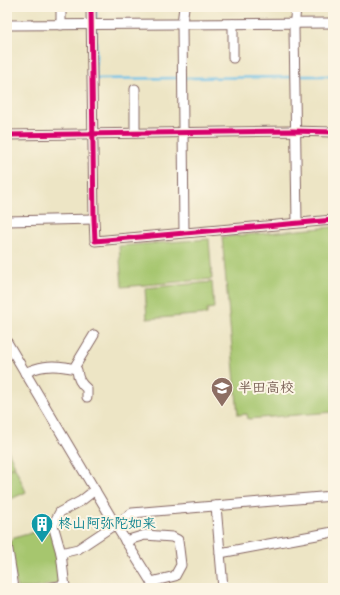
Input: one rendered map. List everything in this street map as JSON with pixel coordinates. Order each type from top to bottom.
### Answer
[{"type":"street","points":[[61,7],[61,25]]},
{"type":"street","points":[[91,7],[95,241],[333,220]]},
{"type":"street","points":[[184,7],[182,24],[184,232]]},
{"type":"street","points":[[296,7],[295,132],[297,222]]},
{"type":"street","points":[[7,25],[333,23]]},
{"type":"street","points":[[233,24],[233,58]]},
{"type":"street","points":[[135,89],[135,133]]},
{"type":"street","points":[[7,135],[182,132],[333,132]]},
{"type":"street","points":[[7,220],[94,219]]},
{"type":"street","points":[[74,368],[94,335]]},
{"type":"street","points":[[7,342],[125,541],[153,585],[175,576],[181,564],[178,540],[172,537],[145,535],[125,541]]},
{"type":"street","points":[[25,373],[42,366],[74,368],[77,370],[78,378],[81,384],[86,389],[86,397]]},
{"type":"street","points":[[48,588],[65,586],[61,552],[53,525],[56,518],[60,512],[81,501],[95,490]]},
{"type":"street","points":[[61,552],[78,549],[132,513],[333,496]]},
{"type":"street","points":[[216,506],[223,588]]},
{"type":"street","points":[[220,552],[333,532]]},
{"type":"street","points":[[7,544],[14,588]]},
{"type":"green space","points":[[333,227],[333,412],[248,419],[247,414],[238,415],[222,237]]},
{"type":"green space","points":[[209,239],[212,279],[122,287],[119,246]]},
{"type":"green space","points":[[212,282],[214,308],[207,309],[207,314],[147,319],[145,288]]},
{"type":"green space","points":[[7,448],[15,466],[7,469]]},
{"type":"green space","points":[[15,467],[26,492],[7,501],[7,470]]},
{"type":"green space","points":[[51,527],[57,547],[61,579],[59,583],[34,588],[17,588],[9,543],[14,538]]},
{"type":"waterway","points":[[96,7],[96,18]]},
{"type":"waterway","points":[[96,30],[96,79],[179,78]]},
{"type":"waterway","points":[[299,76],[333,76]]},
{"type":"waterway","points":[[185,78],[291,77]]},
{"type":"cycle path","points":[[91,7],[95,241],[333,220]]},
{"type":"cycle path","points":[[7,135],[291,131],[333,132]]},
{"type":"place","name":"半田高校","points":[[222,408]]},
{"type":"place","name":"柊山阿弥陀如来","points":[[42,544]]}]
